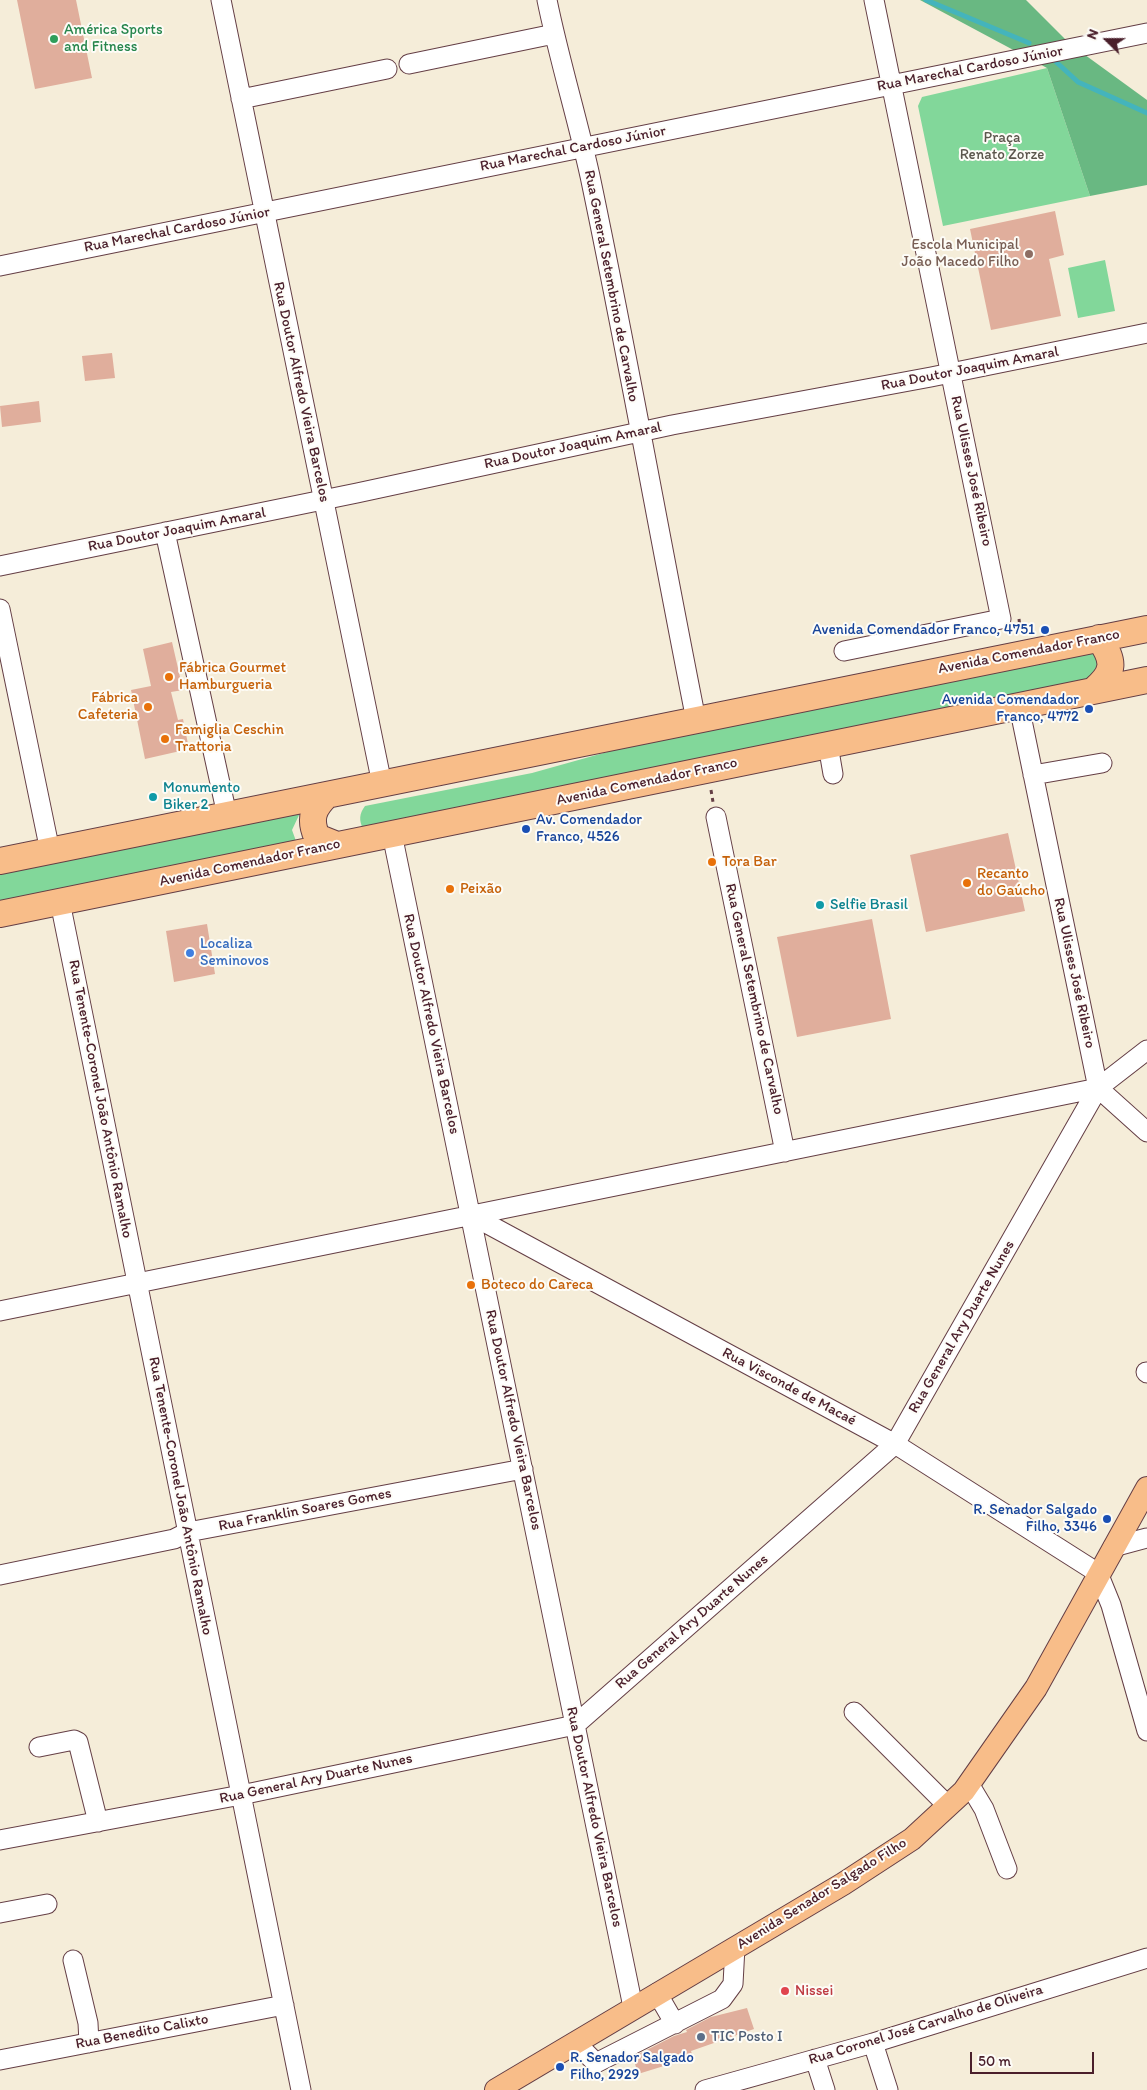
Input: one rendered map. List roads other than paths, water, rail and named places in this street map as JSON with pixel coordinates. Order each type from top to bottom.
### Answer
[{"type":"highway","name":"Avenida Comendador Franco","points":[[0,861],[1147,628]]},
{"type":"highway","points":[[1094,690],[1105,681],[1110,671],[1111,659],[1099,638]]},
{"type":"highway","name":"Avenida Comendador Franco","points":[[0,914],[1147,680]]},
{"type":"highway","points":[[328,795],[318,803],[312,814],[312,826],[317,837],[337,845]]},
{"type":"main road","name":"Avenida Senador Salgado Filho","points":[[496,2090],[843,1884],[904,1844],[948,1806],[969,1784],[1036,1688],[1098,1573],[1147,1488]]},
{"type":"street","name":"Rua Doutor Alfredo Vieira Barcelos","points":[[221,0],[382,784]]},
{"type":"street","name":"Rua General Setembrino de Carvalho","points":[[548,0],[554,34],[583,147],[696,720]]},
{"type":"street","name":"Rua Ulisses José Ribeiro","points":[[844,651],[1001,619],[874,0]]},
{"type":"street","name":"Rua Marechal Cardoso Júnior","points":[[0,266],[1147,33]]},
{"type":"street","points":[[409,64],[554,34]]},
{"type":"street","points":[[241,99],[387,69]]},
{"type":"street","name":"Rua Doutor Joaquim Amaral","points":[[0,566],[324,500],[640,432],[950,373],[1147,333]]},
{"type":"street","points":[[165,532],[227,815]]},
{"type":"street","points":[[0,609],[50,851]]},
{"type":"street","name":"Rua Ulisses José Ribeiro","points":[[1019,706],[1098,1088]]},
{"type":"street","points":[[828,745],[833,774]]},
{"type":"street","points":[[1033,775],[1102,763]]},
{"type":"street","name":"Rua General Setembrino de Carvalho","points":[[716,817],[785,1152]]},
{"type":"street","name":"Rua Doutor Alfredo Vieira Barcelos","points":[[392,834],[633,2007]]},
{"type":"street","name":"Rua Tenente-Coronel João Antônio Ramalho","points":[[60,902],[301,2090]]},
{"type":"street","name":"Rua General Ary Duarte Nunes","points":[[0,1840],[241,1795],[575,1725],[895,1444],[1098,1088],[1147,1050]]},
{"type":"street","points":[[0,1311],[1098,1088],[1147,1132]]},
{"type":"street","name":"Rua Visconde de Macaé","points":[[471,1215],[895,1444],[1098,1573]]},
{"type":"street","name":"Rua Franklin Soares Gomes","points":[[0,1575],[174,1539],[188,1532],[523,1469]]},
{"type":"street","points":[[1113,1547],[1147,1538]]},
{"type":"street","points":[[1098,1573],[1111,1605],[1147,1731]]},
{"type":"street","points":[[854,1712],[948,1806]]},
{"type":"street","points":[[39,1747],[74,1740],[78,1742],[98,1822]]},
{"type":"street","points":[[969,1784],[984,1810],[1007,1869]]},
{"type":"street","points":[[0,1913],[47,1904]]},
{"type":"street","points":[[575,2042],[596,2063],[722,1999],[733,1984],[735,1948]]},
{"type":"street","name":"Rua Coronel José Carvalho de Oliveira","points":[[705,2090],[873,2043],[1147,1958]]},
{"type":"street","points":[[73,1960],[88,2024],[89,2043]]},
{"type":"street","points":[[657,1993],[675,2024]]},
{"type":"street","name":"Rua Benedito Calixto","points":[[0,2060],[284,2005]]},
{"type":"street","points":[[873,2043],[888,2090]]},
{"type":"street","points":[[815,2059],[825,2090]]},
{"type":"waterway","points":[[926,0],[1029,43]]},
{"type":"waterway","points":[[1054,60],[1078,82],[1147,113]]},
{"type":"place","name":"América Sports and Fitness","points":[[54,39]]},
{"type":"place","name":"Escola Municipal João Macedo Filho","points":[[1029,254]]},
{"type":"place","name":"Avenida Comendador Franco, 4751","points":[[1045,630]]},
{"type":"place","name":"Fábrica Gourmet Hamburgueria","points":[[169,677]]},
{"type":"place","name":"Fábrica Cafeteria","points":[[148,707]]},
{"type":"place","name":"Avenida Comendador Franco, 4772","points":[[1089,709]]},
{"type":"place","name":"Famiglia Ceschin Trattoria","points":[[165,739]]},
{"type":"place","name":"Monumento Biker 2","points":[[153,797]]},
{"type":"place","name":"Av. Comendador Franco, 4526","points":[[526,829]]},
{"type":"place","name":"Tora Bar","points":[[712,862]]},
{"type":"place","name":"Recanto do Gaúcho","points":[[967,883]]},
{"type":"place","name":"Peixão","points":[[450,889]]},
{"type":"place","name":"Selfie Brasil","points":[[820,905]]},
{"type":"place","name":"Localiza Seminovos","points":[[190,953]]},
{"type":"place","name":"Boteco do Careca","points":[[471,1285]]},
{"type":"place","name":"R. Senador Salgado Filho, 3346","points":[[1107,1519]]},
{"type":"place","name":"Nissei","points":[[785,1991]]},
{"type":"place","name":"TIC Posto I","points":[[701,2037]]},
{"type":"place","name":"R. Senador Salgado Filho, 2929","points":[[560,2067]]},
{"type":"park label","name":"Praça Renato Zorze","points":[[1002,146]]}]
